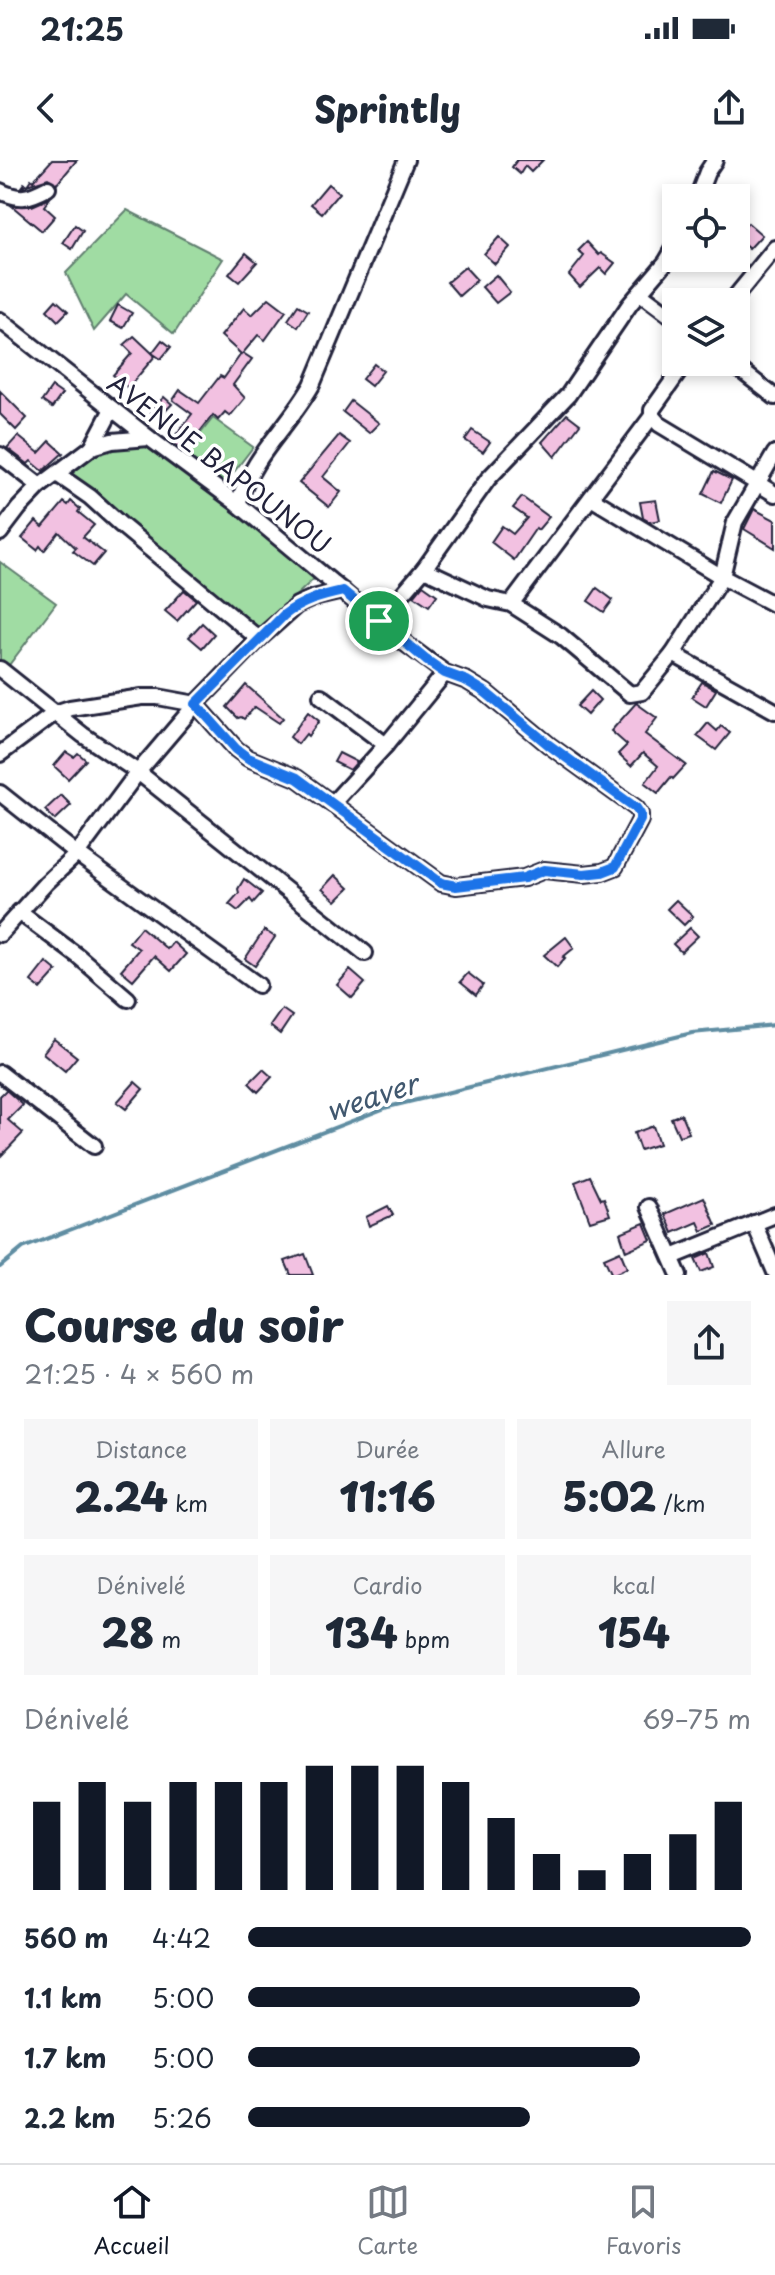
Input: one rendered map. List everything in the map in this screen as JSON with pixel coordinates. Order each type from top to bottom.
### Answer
[{"type":"street","points":[[238,504],[245,480],[254,464],[298,410],[312,385],[406,160]]},
{"type":"street","points":[[702,184],[715,160]]},
{"type":"street","points":[[0,191],[17,199],[26,199],[48,188]]},
{"type":"street","points":[[743,288],[773,254]]},
{"type":"street","points":[[379,621],[424,569],[488,479],[568,395],[630,304],[662,267]]},
{"type":"street","points":[[640,293],[662,310]]},
{"type":"street","name":"AVENUE BAPOUNOU","points":[[0,320],[238,504],[445,673],[485,692],[640,814],[640,820],[615,867],[602,872],[584,874],[544,870],[524,878],[456,886],[441,883],[332,804]]},
{"type":"street","points":[[511,604],[652,416],[652,410],[676,376]]},
{"type":"street","points":[[748,376],[775,397]]},
{"type":"street","points":[[92,447],[112,409]]},
{"type":"street","points":[[652,416],[659,424],[775,494]]},
{"type":"street","points":[[0,533],[40,486],[92,447],[112,441],[149,438]]},
{"type":"street","points":[[424,569],[488,599],[511,604],[561,636],[630,694],[642,692],[673,654],[722,577],[735,522],[775,453]]},
{"type":"street","points":[[0,455],[40,486]]},
{"type":"street","points":[[57,474],[90,497],[259,639]]},
{"type":"street","points":[[591,498],[722,577],[775,605]]},
{"type":"street","points":[[0,934],[77,854],[138,772],[196,704],[259,639],[297,605],[343,591]]},
{"type":"street","points":[[673,654],[775,711]]},
{"type":"street","points":[[0,669],[138,772],[365,953]]},
{"type":"street","points":[[0,754],[55,713],[95,703],[158,697],[196,704],[236,749],[248,758],[297,778],[332,804],[445,673]]},
{"type":"street","points":[[321,696],[386,745]]},
{"type":"street","points":[[0,793],[77,854],[258,985]]},
{"type":"street","points":[[19,912],[128,999]]},
{"type":"street","points":[[0,1073],[94,1146]]},
{"type":"street","points":[[649,1207],[679,1275]]},
{"type":"street","points":[[672,1257],[775,1215]]},
{"type":"street","points":[[754,1223],[775,1272]]},
{"type":"green space","points":[[127,210],[223,259],[174,334],[126,294],[94,331],[66,273]]},
{"type":"green space","points":[[213,418],[253,447],[221,489],[181,458]]},
{"type":"green space","points":[[148,442],[317,576],[257,632],[66,474],[105,446]]},
{"type":"green space","points":[[0,562],[56,603],[6,669],[0,664]]},
{"type":"building","points":[[52,160],[77,160],[57,184],[48,178],[27,185]]},
{"type":"building","points":[[517,160],[543,160],[531,172],[525,166],[520,174],[512,167]]},
{"type":"building","points":[[328,184],[339,193],[322,213],[311,204]]},
{"type":"building","points":[[50,198],[44,206],[55,216],[42,231],[12,206],[32,206]]},
{"type":"building","points":[[75,225],[83,231],[72,249],[63,243]]},
{"type":"building","points":[[750,225],[762,235],[750,248]]},
{"type":"building","points":[[499,237],[510,247],[495,264],[484,254]]},
{"type":"building","points":[[587,242],[599,255],[601,253],[615,263],[606,274],[600,268],[580,287],[569,275],[584,256],[578,251]]},
{"type":"building","points":[[246,253],[257,262],[239,282],[229,274]]},
{"type":"building","points":[[465,267],[477,280],[459,296],[447,282]]},
{"type":"building","points":[[496,275],[510,292],[496,303],[482,287]]},
{"type":"building","points":[[269,298],[286,311],[265,340],[258,335],[243,353],[252,359],[233,385],[245,398],[230,416],[225,412],[218,420],[213,415],[188,447],[183,444],[180,448],[171,441],[192,414],[173,400],[180,390],[199,403],[220,376],[224,378],[241,354],[221,336],[244,308],[252,315]]},
{"type":"building","points":[[56,300],[68,311],[58,321],[47,310]]},
{"type":"building","points":[[118,305],[132,313],[123,328],[110,321]]},
{"type":"building","points":[[298,305],[308,311],[298,327],[288,320]]},
{"type":"building","points":[[134,336],[155,356],[128,388],[113,375],[132,353],[124,345]]},
{"type":"building","points":[[162,340],[171,347],[161,359],[152,353]]},
{"type":"building","points":[[374,364],[383,371],[371,386],[362,379]]},
{"type":"building","points":[[52,387],[62,394],[52,408],[42,401]]},
{"type":"building","points":[[0,391],[27,418],[16,430],[0,414]]},
{"type":"building","points":[[164,397],[172,404],[158,419],[150,412]]},
{"type":"building","points":[[351,401],[379,423],[369,433],[343,412]]},
{"type":"building","points":[[567,414],[580,424],[555,457],[542,442]]},
{"type":"building","points":[[472,430],[490,442],[483,452],[465,440]]},
{"type":"building","points":[[339,435],[350,443],[323,477],[341,492],[329,507],[299,483]]},
{"type":"building","points":[[18,436],[39,453],[50,441],[63,453],[43,471],[7,448]]},
{"type":"building","points":[[714,471],[732,480],[721,503],[703,494]]},
{"type":"building","points":[[522,497],[549,517],[538,530],[536,528],[514,560],[491,542],[502,526],[513,534],[527,518],[513,508]]},
{"type":"building","points":[[656,500],[660,520],[650,522],[643,518],[640,502]]},
{"type":"building","points":[[71,501],[80,509],[78,512],[94,525],[83,537],[104,553],[93,566],[73,551],[76,548],[59,532],[44,551],[40,546],[37,550],[22,538],[36,521],[43,527],[64,502],[68,505]]},
{"type":"building","points":[[754,509],[775,520],[775,548],[744,529]]},
{"type":"building","points":[[423,585],[437,595],[429,606],[414,596]]},
{"type":"building","points":[[597,588],[613,600],[604,612],[588,601]]},
{"type":"building","points":[[184,590],[196,600],[177,621],[165,611]]},
{"type":"building","points":[[202,623],[214,634],[202,648],[189,637]]},
{"type":"building","points":[[702,682],[716,690],[706,706],[692,697]]},
{"type":"building","points":[[246,685],[283,718],[279,723],[255,707],[244,719],[238,718],[227,707]]},
{"type":"building","points":[[591,691],[600,700],[587,715],[577,706]]},
{"type":"building","points":[[636,703],[657,718],[645,734],[686,765],[658,793],[645,783],[658,766],[643,753],[631,766],[618,754],[627,745],[611,731]]},
{"type":"building","points":[[308,712],[319,721],[298,744],[290,737]]},
{"type":"building","points":[[708,723],[717,731],[721,726],[730,733],[716,750],[697,736]]},
{"type":"building","points":[[66,752],[74,757],[78,753],[86,760],[68,779],[54,766]]},
{"type":"building","points":[[339,753],[357,762],[350,770],[334,762]]},
{"type":"building","points":[[61,795],[71,805],[55,820],[45,810]]},
{"type":"building","points":[[335,875],[349,888],[336,901],[322,889]]},
{"type":"building","points":[[244,879],[262,893],[253,903],[250,899],[238,911],[229,904],[239,893]]},
{"type":"building","points":[[676,900],[693,916],[684,925],[667,909]]},
{"type":"building","points":[[141,927],[167,949],[173,942],[186,954],[171,971],[154,956],[133,980],[121,970],[139,949],[129,942]]},
{"type":"building","points":[[690,928],[698,936],[681,952],[673,944]]},
{"type":"building","points":[[264,930],[275,937],[255,966],[245,959]]},
{"type":"building","points":[[566,937],[574,948],[557,967],[544,955]]},
{"type":"building","points":[[46,962],[57,971],[41,989],[31,981]]},
{"type":"building","points":[[350,970],[365,983],[352,998],[337,985]]},
{"type":"building","points":[[468,973],[483,985],[476,995],[460,982]]},
{"type":"building","points":[[282,1009],[292,1016],[280,1034],[270,1026]]},
{"type":"building","points":[[54,1039],[77,1057],[65,1071],[43,1053]]},
{"type":"building","points":[[263,1069],[272,1077],[258,1092],[249,1083]]},
{"type":"building","points":[[135,1082],[143,1089],[126,1109],[117,1102]]},
{"type":"building","points":[[6,1090],[23,1105],[8,1120],[23,1133],[0,1157],[0,1096]]},
{"type":"building","points":[[681,1114],[689,1133],[679,1136],[671,1118]]},
{"type":"building","points":[[653,1126],[659,1144],[640,1150],[634,1133]]},
{"type":"building","points":[[590,1176],[601,1199],[604,1198],[610,1215],[590,1221],[575,1182]]},
{"type":"building","points":[[704,1197],[716,1225],[702,1231],[698,1222],[673,1233],[665,1214]]},
{"type":"building","points":[[388,1206],[393,1215],[369,1226],[366,1217]]},
{"type":"building","points":[[644,1223],[651,1240],[626,1251],[620,1233]]},
{"type":"building","points":[[620,1251],[627,1268],[612,1275],[604,1258]]},
{"type":"building","points":[[709,1253],[714,1267],[701,1272],[695,1259]]},
{"type":"building","points":[[305,1254],[313,1275],[291,1275],[285,1261]]},
{"type":"waterway","name":"weaver","points":[[0,1267],[23,1248],[388,1107],[692,1033],[775,1025]]},
{"type":"route","points":[[343,591],[379,621],[445,673],[467,681],[499,702],[549,745],[636,808],[640,820],[615,867],[584,874],[544,870],[524,878],[456,886],[441,883],[297,778],[248,758],[236,749],[196,704],[297,605],[343,591]]}]
